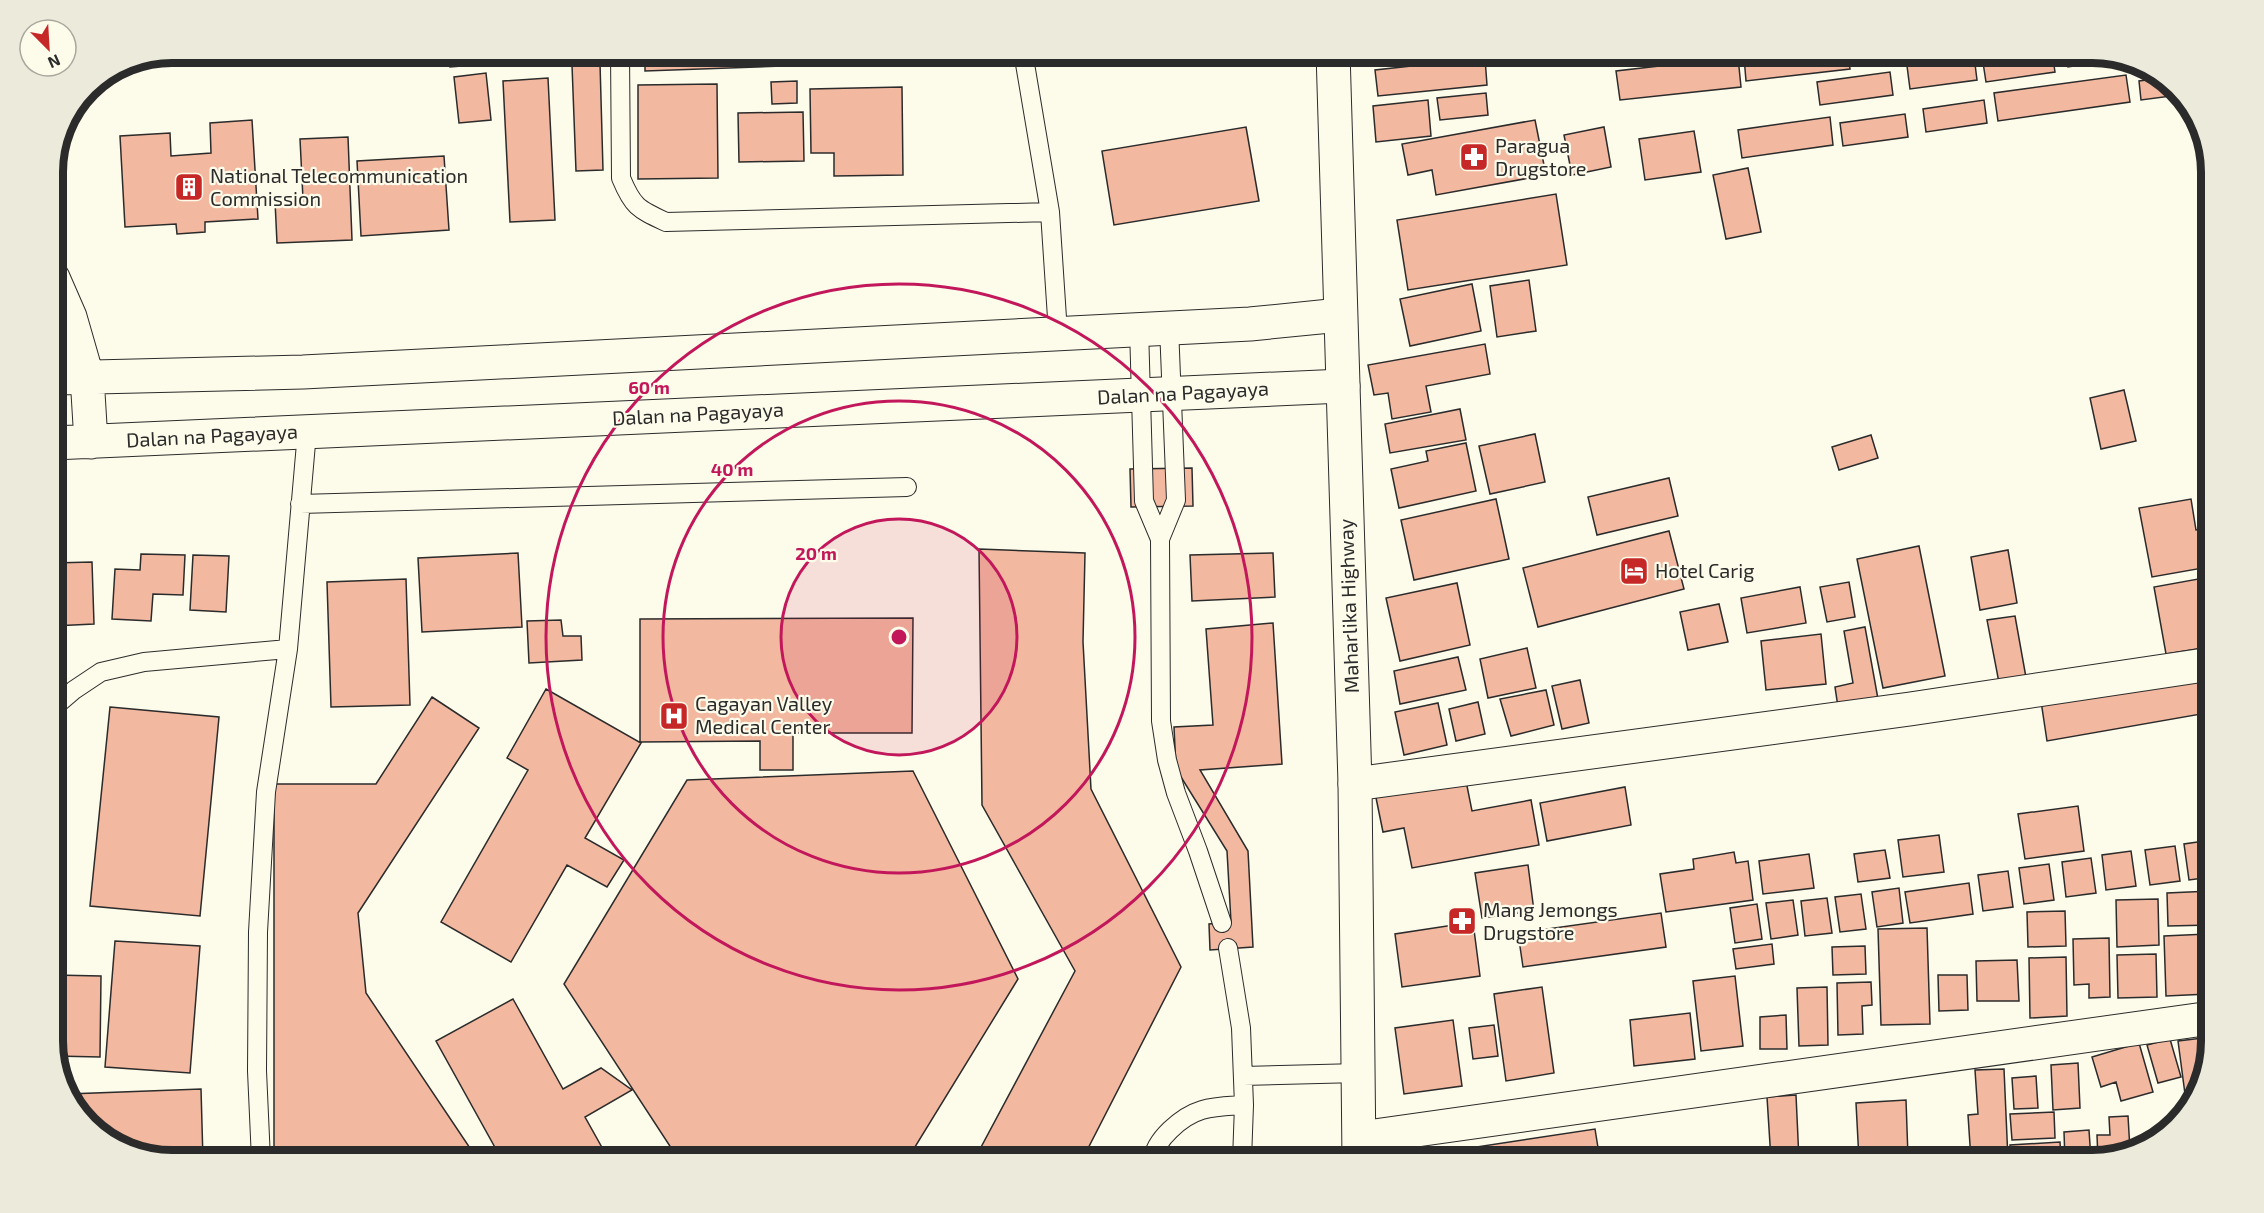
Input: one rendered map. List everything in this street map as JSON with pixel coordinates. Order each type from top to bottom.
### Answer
[{"type":"main road","name":"Maharlika Highway","points":[[1333,63],[1355,784],[1359,1150]]},
{"type":"main road","points":[[63,301],[87,376],[91,442]]},
{"type":"main road","points":[[63,377],[303,372],[1250,324],[1340,315]]},
{"type":"main road","name":"Dalan na Pagayaya","points":[[63,443],[1343,386]]},
{"type":"main road","points":[[1355,784],[1910,709],[2201,665]]},
{"type":"main road","points":[[1359,1150],[2201,1020]]},
{"type":"lane","points":[[620,63],[621,178],[628,196],[640,210],[666,222],[1050,212]]},
{"type":"lane","points":[[1025,63],[1050,212],[1058,333]]},
{"type":"lane","points":[[1154,328],[1156,395],[1144,501],[1160,539],[1161,721],[1167,760],[1222,923]]},
{"type":"lane","points":[[1154,328],[1156,395],[1176,500],[1160,539]]},
{"type":"lane","points":[[261,1150],[257,1071],[258,932],[266,792],[288,649],[307,432]]},
{"type":"lane","points":[[300,504],[907,487]]},
{"type":"lane","points":[[63,699],[101,672],[144,662],[288,649]]},
{"type":"lane","points":[[1228,948],[1241,1028],[1244,1076],[1242,1150]]},
{"type":"lane","points":[[1244,1076],[1359,1073]]},
{"type":"lane","points":[[1154,1150],[1175,1125],[1202,1110],[1244,1105]]},
{"type":"building","points":[[450,63],[500,63],[450,67]]},
{"type":"building","points":[[600,63],[603,170],[576,171],[572,65]]},
{"type":"building","points":[[645,63],[782,63],[782,66],[645,71]]},
{"type":"building","points":[[1439,63],[1485,63],[1487,85],[1378,96],[1375,70]]},
{"type":"building","points":[[1686,63],[1739,63],[1741,87],[1620,100],[1616,71]]},
{"type":"building","points":[[1744,63],[1849,63],[1850,69],[1746,81]]},
{"type":"building","points":[[1927,63],[1975,63],[1977,80],[1910,89],[1907,66]]},
{"type":"building","points":[[1983,63],[2054,63],[2055,72],[1986,82]]},
{"type":"building","points":[[2067,63],[2094,63],[2068,67]]},
{"type":"building","points":[[1890,72],[1893,95],[1820,105],[1817,82]]},
{"type":"building","points":[[486,73],[491,120],[459,123],[454,77]]},
{"type":"building","points":[[2126,75],[2130,102],[1998,121],[1994,93]]},
{"type":"building","points":[[548,78],[555,220],[510,222],[503,81]]},
{"type":"building","points":[[2150,79],[2170,96],[2141,100],[2139,81]]},
{"type":"building","points":[[797,81],[797,103],[772,104],[771,82]]},
{"type":"building","points":[[717,84],[718,178],[638,179],[638,85]]},
{"type":"building","points":[[902,87],[903,175],[834,176],[834,153],[811,153],[810,89]]},
{"type":"building","points":[[1486,93],[1488,115],[1440,120],[1437,98]]},
{"type":"building","points":[[1428,100],[1431,136],[1376,142],[1373,106]]},
{"type":"building","points":[[1984,100],[1987,123],[1926,132],[1923,109]]},
{"type":"building","points":[[803,112],[804,161],[739,162],[738,113]]},
{"type":"building","points":[[1905,114],[1908,137],[1843,146],[1840,123]]},
{"type":"building","points":[[1830,117],[1833,145],[1742,158],[1738,130]]},
{"type":"building","name":"National Telecommunication Commission","points":[[252,120],[258,219],[205,222],[205,232],[177,234],[176,224],[125,227],[120,136],[170,133],[171,156],[211,153],[210,123]]},
{"type":"building","name":"Paragua Drugstore","points":[[1535,120],[1546,175],[1436,195],[1432,170],[1408,175],[1402,144]]},
{"type":"building","points":[[1246,127],[1259,201],[1114,225],[1102,151]]},
{"type":"building","points":[[1604,127],[1611,167],[1572,175],[1564,135]]},
{"type":"building","points":[[1694,131],[1701,172],[1645,180],[1639,139]]},
{"type":"building","points":[[348,137],[352,240],[277,243],[275,201],[303,199],[300,139]]},
{"type":"building","points":[[444,156],[449,230],[361,236],[357,161]]},
{"type":"building","points":[[1748,168],[1761,232],[1726,239],[1713,175]]},
{"type":"building","points":[[1556,194],[1567,265],[1408,290],[1397,220]]},
{"type":"building","points":[[1529,280],[1536,331],[1497,337],[1490,286]]},
{"type":"building","points":[[1472,284],[1481,331],[1410,346],[1400,299]]},
{"type":"building","points":[[1485,344],[1490,374],[1426,386],[1431,412],[1392,419],[1388,393],[1374,395],[1368,365]]},
{"type":"building","points":[[2124,390],[2136,441],[2101,449],[2090,398]]},
{"type":"building","points":[[1460,409],[1466,440],[1390,453],[1385,424]]},
{"type":"building","points":[[1535,434],[1545,482],[1490,494],[1479,446]]},
{"type":"building","points":[[1871,435],[1878,458],[1839,470],[1832,447]]},
{"type":"building","points":[[1466,443],[1476,491],[1399,508],[1391,469],[1428,461],[1426,451]]},
{"type":"building","points":[[1192,468],[1193,506],[1131,507],[1130,469]]},
{"type":"building","points":[[1669,478],[1678,516],[1597,535],[1588,497]]},
{"type":"building","points":[[1496,499],[1509,559],[1414,580],[1401,520]]},
{"type":"building","points":[[2191,499],[2196,530],[2201,529],[2201,568],[2152,577],[2139,508]]},
{"type":"building","points":[[1669,531],[1684,589],[1538,627],[1523,568]]},
{"type":"building","points":[[1919,546],[1945,676],[1883,688],[1857,559]]},
{"type":"building","points":[[979,549],[1085,553],[1083,642],[1091,789],[1181,967],[1087,1150],[980,1150],[1075,971],[982,805]]},
{"type":"building","points":[[2008,550],[2017,603],[1980,610],[1971,557]]},
{"type":"building","points":[[518,553],[522,627],[422,632],[418,558]]},
{"type":"building","points":[[1273,553],[1275,597],[1192,601],[1190,555]]},
{"type":"building","points":[[141,554],[185,555],[183,595],[153,594],[151,621],[112,619],[115,569],[140,570]]},
{"type":"building","points":[[193,555],[229,556],[226,612],[190,610]]},
{"type":"building","points":[[92,562],[94,624],[63,626],[63,563]]},
{"type":"building","points":[[406,579],[410,705],[331,707],[327,582]]},
{"type":"building","points":[[2198,579],[2201,598],[2201,648],[2166,654],[2154,587]]},
{"type":"building","points":[[1849,582],[1855,617],[1827,622],[1820,587]]},
{"type":"building","points":[[1457,583],[1470,645],[1400,661],[1386,598]]},
{"type":"building","points":[[1800,587],[1806,623],[1747,633],[1741,598]]},
{"type":"building","points":[[1719,604],[1728,642],[1688,650],[1680,612]]},
{"type":"building","points":[[2015,616],[2027,683],[2000,688],[1987,620]]},
{"type":"building","points":[[913,618],[912,733],[793,733],[793,770],[760,770],[760,741],[640,742],[640,619]]},
{"type":"building","points":[[561,620],[563,636],[581,636],[582,660],[529,663],[527,621]]},
{"type":"building","points":[[1273,623],[1282,764],[1200,770],[1248,851],[1253,947],[1210,950],[1209,924],[1231,922],[1227,851],[1176,769],[1174,727],[1213,725],[1206,629]]},
{"type":"building","points":[[1865,627],[1878,699],[1838,707],[1835,687],[1853,683],[1844,631]]},
{"type":"building","points":[[1821,634],[1826,684],[1766,690],[1761,641]]},
{"type":"building","points":[[1527,648],[1536,688],[1488,698],[1480,659]]},
{"type":"building","points":[[1458,657],[1466,690],[1400,704],[1394,671]]},
{"type":"building","points":[[2200,673],[2201,679],[2201,714],[2047,741],[2041,701]]},
{"type":"building","points":[[1580,680],[1589,723],[1562,729],[1552,686]]},
{"type":"building","points":[[546,689],[641,743],[585,838],[624,860],[607,887],[567,865],[511,962],[441,922],[528,770],[507,758]]},
{"type":"building","points":[[1546,690],[1554,725],[1511,736],[1500,699]]},
{"type":"building","points":[[432,697],[479,728],[358,913],[366,993],[471,1150],[274,1150],[274,784],[376,784]]},
{"type":"building","points":[[1478,702],[1485,734],[1456,741],[1449,709]]},
{"type":"building","points":[[1438,703],[1447,745],[1404,755],[1395,712]]},
{"type":"building","points":[[110,707],[219,717],[200,916],[90,906]]},
{"type":"building","name":"Cagayan Valley Medical Center","points":[[913,771],[1018,979],[913,1150],[672,1150],[564,984],[687,780]]},
{"type":"building","points":[[1464,771],[1472,811],[1531,800],[1539,845],[1412,868],[1404,828],[1383,832],[1374,788]]},
{"type":"building","points":[[1625,787],[1631,825],[1547,841],[1540,803]]},
{"type":"building","points":[[2078,806],[2084,851],[2025,859],[2018,814]]},
{"type":"building","points":[[1939,835],[1944,872],[1903,877],[1898,840]]},
{"type":"building","points":[[2201,841],[2201,878],[2189,880],[2184,844]]},
{"type":"building","points":[[2175,846],[2180,881],[2150,885],[2145,850]]},
{"type":"building","points":[[1885,850],[1890,878],[1858,882],[1854,854]]},
{"type":"building","points":[[2131,851],[2136,886],[2106,890],[2102,855]]},
{"type":"building","points":[[1734,852],[1736,863],[1748,861],[1753,900],[1666,912],[1660,874],[1694,869],[1693,859]]},
{"type":"building","points":[[1809,854],[1814,888],[1763,894],[1759,861]]},
{"type":"building","points":[[2091,858],[2096,893],[2066,897],[2062,862]]},
{"type":"building","points":[[2049,864],[2054,900],[2024,904],[2019,868]]},
{"type":"building","points":[[1528,865],[1534,911],[1482,918],[1475,873]]},
{"type":"building","points":[[2008,871],[2013,907],[1983,911],[1978,875]]},
{"type":"building","points":[[1969,883],[1973,914],[1910,923],[1905,892]]},
{"type":"building","points":[[1899,888],[1903,923],[1877,927],[1872,892]]},
{"type":"building","points":[[2201,891],[2201,925],[2168,926],[2167,893]]},
{"type":"building","points":[[1861,894],[1866,929],[1840,932],[1835,897]]},
{"type":"building","points":[[1827,898],[1832,933],[1805,936],[1801,901]]},
{"type":"building","points":[[2158,899],[2159,945],[2117,947],[2116,900]]},
{"type":"building","points":[[1793,900],[1798,935],[1771,939],[1766,903]]},
{"type":"building","points":[[1757,904],[1762,939],[1735,943],[1730,908]]},
{"type":"building","points":[[2065,911],[2066,946],[2028,947],[2027,912]]},
{"type":"building","points":[[1661,913],[1666,947],[1523,967],[1518,933]]},
{"type":"building","points":[[1473,922],[1480,976],[1402,987],[1395,934]]},
{"type":"building","points":[[1927,928],[1930,1024],[1881,1025],[1878,929]]},
{"type":"building","points":[[2201,934],[2201,994],[2166,996],[2164,936]]},
{"type":"building","points":[[2109,938],[2110,997],[2089,998],[2089,984],[2074,985],[2073,939]]},
{"type":"building","points":[[115,941],[200,946],[190,1073],[105,1067]]},
{"type":"building","points":[[1772,944],[1774,964],[1736,969],[1733,949]]},
{"type":"building","points":[[1865,946],[1866,974],[1833,975],[1832,947]]},
{"type":"building","points":[[2156,954],[2157,997],[2118,998],[2117,955]]},
{"type":"building","points":[[2066,957],[2067,1016],[2030,1018],[2029,958]]},
{"type":"building","points":[[2017,960],[2019,1001],[1977,1001],[1976,961]]},
{"type":"building","points":[[63,975],[101,976],[100,1057],[64,1056]]},
{"type":"building","points":[[1938,975],[1967,975],[1968,1010],[1939,1011]]},
{"type":"building","points":[[1735,976],[1743,1046],[1701,1051],[1693,981]]},
{"type":"building","points":[[1871,982],[1872,1005],[1862,1006],[1863,1034],[1838,1035],[1837,983]]},
{"type":"building","points":[[1542,987],[1554,1073],[1506,1081],[1494,994]]},
{"type":"building","points":[[1827,987],[1828,1045],[1799,1046],[1797,988]]},
{"type":"building","points":[[513,999],[563,1089],[601,1068],[632,1090],[585,1117],[603,1150],[496,1150],[436,1041]]},
{"type":"building","points":[[1690,1013],[1695,1059],[1634,1066],[1630,1020]]},
{"type":"building","points":[[1786,1015],[1787,1049],[1760,1049],[1760,1017]]},
{"type":"building","points":[[1453,1020],[1462,1086],[1404,1094],[1395,1028]]},
{"type":"building","points":[[1494,1025],[1498,1056],[1473,1059],[1469,1028]]},
{"type":"building","points":[[2201,1038],[2199,1063],[2188,1094],[2185,1094],[2178,1041]]},
{"type":"building","points":[[2170,1039],[2181,1077],[2158,1083],[2147,1045]]},
{"type":"building","points":[[2139,1043],[2153,1092],[2121,1101],[2116,1082],[2101,1087],[2092,1057]]},
{"type":"building","points":[[2078,1063],[2080,1108],[2053,1110],[2051,1065]]},
{"type":"building","points":[[2004,1069],[2008,1150],[1970,1150],[1968,1115],[1978,1114],[1975,1070]]},
{"type":"building","points":[[2036,1076],[2038,1108],[2014,1109],[2012,1078]]},
{"type":"building","points":[[201,1089],[203,1150],[158,1149],[124,1139],[100,1123],[77,1094]]},
{"type":"building","points":[[1796,1095],[1799,1150],[1770,1150],[1767,1097]]},
{"type":"building","points":[[1906,1100],[1908,1150],[1858,1150],[1856,1103]]},
{"type":"building","points":[[2054,1112],[2055,1138],[2012,1140],[2010,1114]]},
{"type":"building","points":[[2128,1116],[2130,1143],[2098,1150],[2097,1135],[2110,1135],[2109,1117]]},
{"type":"building","points":[[1595,1129],[1598,1150],[1456,1150]]},
{"type":"building","points":[[2089,1130],[2090,1150],[2065,1150],[2064,1132]]},
{"type":"building","points":[[2060,1142],[2060,1150],[2010,1150],[2010,1145]]},
{"type":"place","name":"Paragua Drugstore","points":[[1474,157]]},
{"type":"place","name":"National Telecommunication Commission","points":[[189,187]]},
{"type":"place","name":"Hotel Carig","points":[[1634,571]]},
{"type":"place","name":"Cagayan Valley Medical Center","points":[[674,716]]},
{"type":"place","name":"Mang Jemongs Drugstore","points":[[1462,921]]}]
